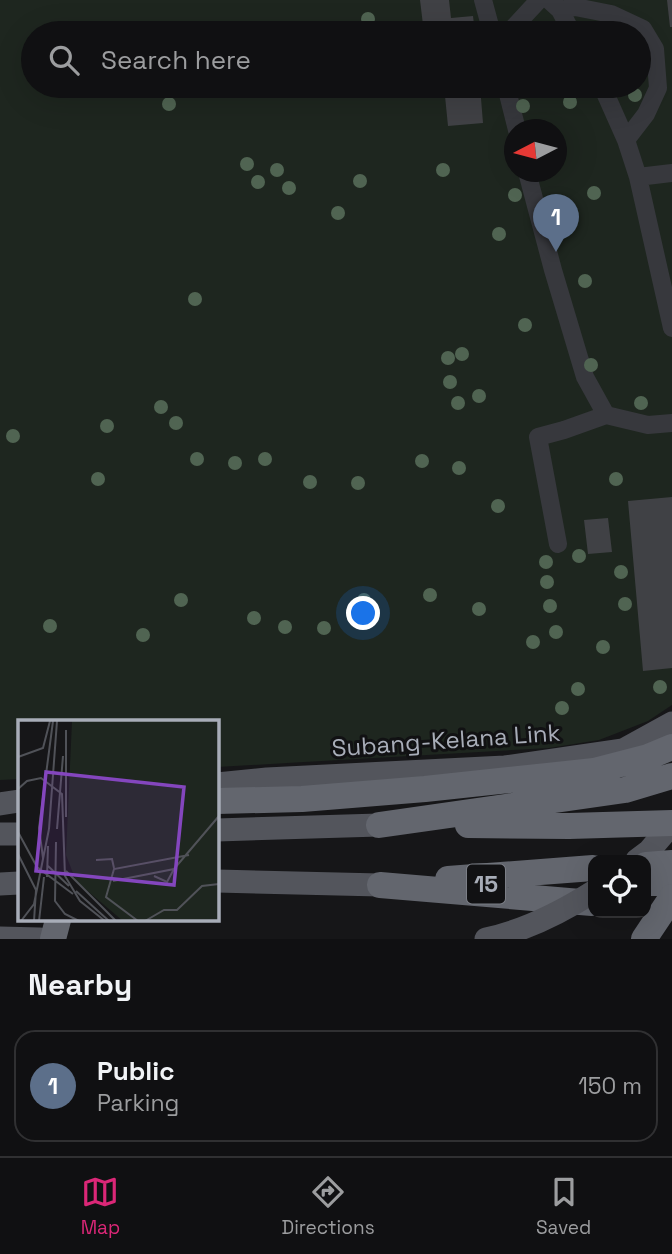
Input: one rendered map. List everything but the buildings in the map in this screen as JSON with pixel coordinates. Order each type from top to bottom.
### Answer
[{"type":"highway","points":[[219,795],[302,799],[425,789],[582,772],[648,757],[672,747]]},
{"type":"highway","points":[[379,825],[625,790],[672,776]]},
{"type":"highway","points":[[379,825],[672,824]]},
{"type":"highway","points":[[651,865],[672,863]]},
{"type":"highway","points":[[380,885],[588,868]]},
{"type":"highway","name":"15","points":[[380,885],[588,883]]},
{"type":"highway","points":[[651,883],[672,883]]},
{"type":"highway","points":[[380,885],[588,903]]},
{"type":"highway","points":[[644,939],[672,897]]},
{"type":"highway","points":[[651,906],[672,908]]},
{"type":"highway","points":[[53,939],[57,922]]},
{"type":"main road","name":"Subang-Kelana Link","points":[[219,795],[267,779],[505,766],[622,750],[672,723]]},
{"type":"main road","points":[[642,855],[672,824]]},
{"type":"main road","points":[[219,830],[379,825]]},
{"type":"main road","points":[[0,834],[18,834]]},
{"type":"main road","name":"15","points":[[219,881],[380,885]]},
{"type":"main road","points":[[0,884],[18,883]]},
{"type":"main road","name":"15","points":[[486,939],[539,922],[588,895]]},
{"type":"main road","points":[[0,938],[40,939]]},
{"type":"lane","points":[[483,0],[489,21]]},
{"type":"lane","points":[[520,21],[539,0]]},
{"type":"lane","points":[[554,5],[564,21]]},
{"type":"lane","points":[[554,5],[611,14],[626,21]]},
{"type":"lane","points":[[626,140],[646,114],[658,88],[655,49],[651,42]]},
{"type":"lane","points":[[509,98],[514,119]]},
{"type":"lane","points":[[608,98],[638,177],[672,328]]},
{"type":"lane","points":[[638,177],[672,173]]},
{"type":"lane","points":[[530,182],[584,377],[606,415]]},
{"type":"lane","points":[[558,544],[538,437],[606,415],[648,425],[672,423]]},
{"type":"shaded area","points":[[0,0],[672,0],[672,705],[648,721],[599,740],[549,748],[219,767],[219,720],[18,720],[18,779],[0,780]]},
{"type":"place","name":"Public","points":[[556,252]]}]
